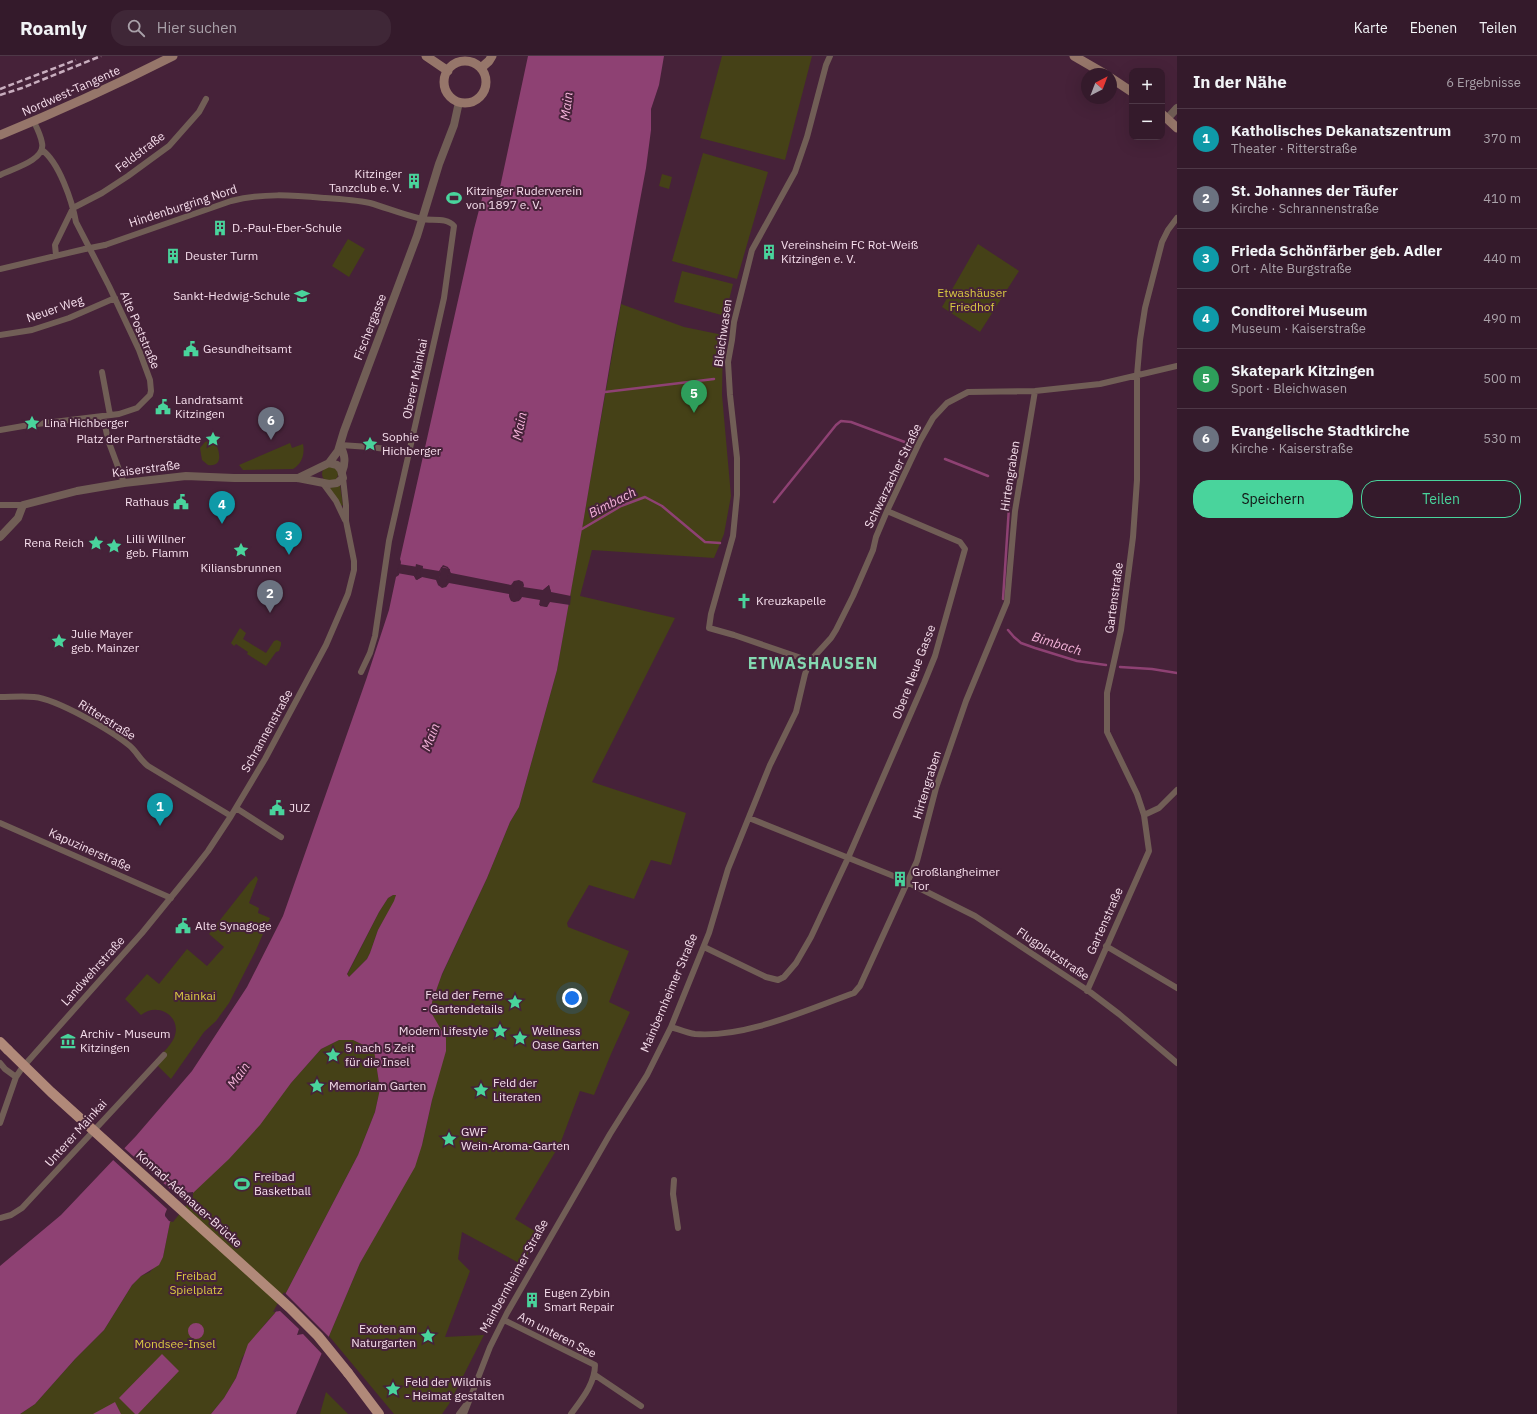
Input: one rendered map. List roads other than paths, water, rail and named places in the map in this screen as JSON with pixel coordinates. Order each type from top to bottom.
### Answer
[{"type":"main road","name":"Nordwest-Tangente","points":[[0,135],[34,122],[173,56]]},
{"type":"main road","points":[[426,56],[448,71]]},
{"type":"main road","points":[[480,68],[489,61],[492,56]]},
{"type":"main road","points":[[1074,56],[1095,68]]},
{"type":"main road","points":[[463,61],[472,62],[480,68],[484,72],[486,81],[482,94],[479,98],[471,102],[459,102],[452,97],[446,89],[445,79],[448,71],[454,64],[463,61]]},
{"type":"main road","points":[[1117,82],[1129,90]]},
{"type":"main road","points":[[1165,118],[1177,128]]},
{"type":"main road","name":"Konrad-Adenauer-Brücke","points":[[0,1042],[46,1087],[290,1308],[315,1333],[348,1372],[379,1414]]},
{"type":"street","name":"Bleichwasen","points":[[810,661],[709,628],[711,614],[733,536],[737,495],[737,458],[728,362],[734,322],[752,250],[795,172],[807,137],[826,65],[830,56]]},
{"type":"street","name":"Feldstraße","points":[[73,208],[102,193],[169,146],[199,112],[206,99]]},
{"type":"street","name":"Fischergasse","points":[[328,463],[338,451],[344,431],[423,219],[439,164],[454,125],[459,102]]},
{"type":"street","points":[[1165,116],[1177,108]]},
{"type":"street","name":"Alte Poststraße","points":[[34,122],[43,144],[42,150],[49,155],[54,162],[73,208],[76,222],[115,298],[139,350],[150,380],[151,391],[147,398],[137,408],[107,416]]},
{"type":"street","points":[[0,174],[36,158],[42,150]]},
{"type":"street","name":"Hindenburgring Nord","points":[[0,270],[105,244],[230,201],[250,196],[271,194],[355,201],[369,203],[423,219]]},
{"type":"street","points":[[56,255],[55,245],[73,208]]},
{"type":"street","name":"Gartenstraße","points":[[1087,991],[1149,851],[1144,815],[1137,794],[1107,732],[1107,693],[1122,630],[1133,537],[1137,480],[1137,375],[1140,340],[1145,308],[1162,242],[1168,230],[1177,218]]},
{"type":"street","name":"Oberer Mainkai","points":[[361,672],[370,654],[376,636],[389,541],[444,298],[454,226],[451,223],[439,220],[423,219]]},
{"type":"street","name":"Neuer Weg","points":[[0,335],[32,330],[69,318],[115,298]]},
{"type":"street","name":"Schwarzacher Straße","points":[[810,661],[831,638],[836,630],[856,590],[873,550],[876,537],[887,511],[920,441],[933,418],[947,402],[968,392],[1035,391],[1100,384],[1177,366]]},
{"type":"street","points":[[102,372],[108,440],[124,483]]},
{"type":"street","name":"Hirtengraben","points":[[671,1027],[694,1034],[733,1032],[783,1018],[854,993],[860,986],[917,861],[936,788],[966,701],[1008,602],[1015,511],[1035,391]]},
{"type":"street","points":[[0,430],[107,416]]},
{"type":"street","points":[[340,444],[410,452]]},
{"type":"street","points":[[340,444],[344,452],[345,460],[342,475],[346,505],[346,521]]},
{"type":"street","points":[[298,478],[328,463],[337,465],[342,475]]},
{"type":"street","points":[[320,467],[319,474],[322,482],[336,502],[346,521]]},
{"type":"street","points":[[322,482],[333,484],[342,475]]},
{"type":"street","name":"Kaiserstraße","points":[[0,506],[23,505],[62,494],[124,483],[186,476],[298,478],[322,482]]},
{"type":"street","points":[[0,537],[18,518],[23,505]]},
{"type":"street","name":"Obere Neue Gasse","points":[[704,948],[766,977],[778,980],[784,978],[796,963],[811,937],[848,858],[908,722],[935,656],[965,549],[960,542],[887,511]]},
{"type":"street","name":"Schrannenstraße","points":[[171,898],[208,851],[236,808],[265,759],[326,645],[348,594],[354,570],[354,560],[346,521]]},
{"type":"street","name":"Mainbernheimer Straße","points":[[464,1414],[490,1347],[504,1320],[610,1134],[646,1075],[671,1027],[704,948],[728,868],[770,764],[796,712],[805,674],[810,661]]},
{"type":"street","name":"Ritterstraße","points":[[0,697],[34,697],[58,705],[92,721],[130,746],[148,766],[231,816]]},
{"type":"street","points":[[1144,815],[1159,808],[1177,790]]},
{"type":"street","points":[[236,808],[282,837]]},
{"type":"street","points":[[749,818],[896,877]]},
{"type":"street","name":"Kapuzinerstraße","points":[[0,823],[171,898]]},
{"type":"street","name":"Flugplatzstraße","points":[[907,882],[975,916],[1087,991],[1119,1014],[1177,1063]]},
{"type":"street","name":"Landwehrstraße","points":[[0,1123],[16,1077],[30,1058],[142,933],[171,898]]},
{"type":"street","points":[[1106,946],[1177,988]]},
{"type":"street","name":"Unterer Mainkai","points":[[0,1218],[11,1215],[22,1208],[164,1055]]},
{"type":"street","points":[[0,1063],[5,1069],[16,1077]]},
{"type":"street","points":[[674,1180],[673,1194],[678,1228]]},
{"type":"street","name":"Am unteren See","points":[[504,1320],[595,1365],[595,1375],[585,1394],[571,1414]]},
{"type":"street","points":[[595,1375],[641,1406]]},
{"type":"street","name":"Mainbernheimer Straße","points":[[459,1414],[468,1403]]},
{"type":"water","name":"Main","points":[[528,56],[664,56],[659,85],[651,109],[651,130],[646,168],[614,340],[557,670],[519,807],[510,822],[487,878],[442,974],[432,1002],[432,1014],[446,1038],[446,1051],[415,1167],[360,1263],[296,1414],[211,1414],[224,1398],[236,1378],[248,1344],[275,1313],[287,1291],[358,1155],[375,1112],[380,1089],[374,1050],[353,1040],[339,1040],[321,1049],[291,1083],[260,1125],[229,1159],[193,1193],[170,1222],[163,1257],[159,1265],[141,1276],[132,1285],[104,1330],[75,1359],[35,1404],[20,1414],[0,1414],[0,1266],[61,1215],[136,1136],[192,1071],[247,987],[283,916],[366,680],[389,610],[396,577],[399,575],[400,559],[474,229],[485,187],[494,188],[491,206],[493,208],[496,206]],"holes":[[[416,564],[423,566],[422,577],[416,580],[414,576]],[[441,567],[450,569],[446,587],[438,585]],[[514,581],[523,582],[524,585],[521,599],[514,602],[511,601],[509,596]],[[549,585],[551,592],[547,607],[540,606],[543,590]],[[396,895],[378,930],[367,959],[349,977],[347,974],[379,912],[388,898]]]},
{"type":"water","points":[[193,1323],[199,1323],[204,1328],[202,1337],[199,1339],[193,1339],[188,1334],[188,1328]]},
{"type":"water","points":[[162,1354],[179,1371],[138,1414],[135,1414],[119,1398]]},
{"type":"water","points":[[115,1402],[121,1414],[93,1414]]},
{"type":"waterway","points":[[605,392],[714,379]]},
{"type":"waterway","name":"Bimbach","points":[[774,502],[836,425],[841,421],[851,422],[910,444]]},
{"type":"waterway","name":"Bimbach","points":[[945,459],[988,476]]},
{"type":"waterway","name":"Bimbach","points":[[580,529],[621,506],[645,497],[662,506],[705,542],[720,543]]},
{"type":"waterway","name":"Bimbach","points":[[1003,599],[1009,507]]},
{"type":"waterway","name":"Bimbach","points":[[1008,630],[1021,643],[1077,661],[1106,665]]},
{"type":"waterway","name":"Bimbach","points":[[1120,667],[1152,669],[1177,673]]},
{"type":"railway","points":[[0,95],[22,88],[101,56]]},
{"type":"railway","points":[[0,89],[76,60]]},
{"type":"place","name":"Kitzinger Tanzclub e. V.","points":[[414,181]]},
{"type":"place","name":"Kitzinger Ruderverein von 1897 e. V.","points":[[454,198]]},
{"type":"place","name":"D.-Paul-Eber-Schule","points":[[220,228]]},
{"type":"place","name":"Vereinsheim FC Rot-Weiß Kitzingen e. V.","points":[[769,252]]},
{"type":"place","name":"Deuster Turm","points":[[173,256]]},
{"type":"place","name":"Sankt-Hedwig-Schule","points":[[302,296]]},
{"type":"place","name":"Gesundheitsamt","points":[[191,349]]},
{"type":"place","name":"Landratsamt Kitzingen","points":[[163,407]]},
{"type":"place","name":"Skatepark Kitzingen","points":[[694,413]]},
{"type":"place","name":"Lina Hichberger","points":[[32,423]]},
{"type":"place","name":"Platz der Partnerstädte","points":[[213,439]]},
{"type":"place","name":"Evangelische Stadtkirche","points":[[271,440]]},
{"type":"place","name":"Sophie Hichberger","points":[[370,444]]},
{"type":"place","name":"Rathaus","points":[[181,502]]},
{"type":"place","name":"Conditorei Museum","points":[[222,524]]},
{"type":"place","name":"Rena Reich","points":[[96,543]]},
{"type":"place","name":"Lilli Willner geb. Flamm","points":[[114,546]]},
{"type":"place","name":"Kiliansbrunnen","points":[[241,550]]},
{"type":"place","name":"Frieda Schönfärber geb. Adler","points":[[289,555]]},
{"type":"place","name":"Kreuzkapelle","points":[[744,601]]},
{"type":"place","name":"St. Johannes der Täufer","points":[[270,613]]},
{"type":"place","name":"Julie Mayer geb. Mainzer","points":[[59,641]]},
{"type":"place","name":"JUZ","points":[[277,808]]},
{"type":"place","name":"Katholisches Dekanatszentrum","points":[[160,826]]},
{"type":"place","name":"Großlangheimer Tor","points":[[900,879]]},
{"type":"place","name":"Alte Synagoge","points":[[183,926]]},
{"type":"place","name":"Feld der Ferne - Gartendetails","points":[[515,1002]]},
{"type":"place","name":"Modern Lifestyle","points":[[500,1031]]},
{"type":"place","name":"Wellness Oase Garten","points":[[520,1038]]},
{"type":"place","name":"Archiv - Museum Kitzingen","points":[[68,1041]]},
{"type":"place","name":"5 nach 5 Zeit für die Insel","points":[[333,1055]]},
{"type":"place","name":"Memoriam Garten","points":[[317,1086]]},
{"type":"place","name":"Feld der Literaten","points":[[481,1090]]},
{"type":"place","name":"GWF Wein-Aroma-Garten","points":[[449,1139]]},
{"type":"place","name":"Freibad Basketball","points":[[242,1184]]},
{"type":"place","name":"Eugen Zybin Smart Repair","points":[[532,1300]]},
{"type":"place","name":"Exoten am Naturgarten","points":[[428,1336]]},
{"type":"place","name":"Feld der Wildnis - Heimat gestalten","points":[[393,1389]]},
{"type":"district","name":"ETWASHAUSEN","points":[[813,663]]},
{"type":"park label","name":"Etwashäuser Friedhof","points":[[972,300]]},
{"type":"park label","name":"Mainkai","points":[[195,996]]},
{"type":"park label","name":"Freibad Spielplatz","points":[[196,1283]]},
{"type":"park label","name":"Mondsee-Insel","points":[[175,1344]]}]
